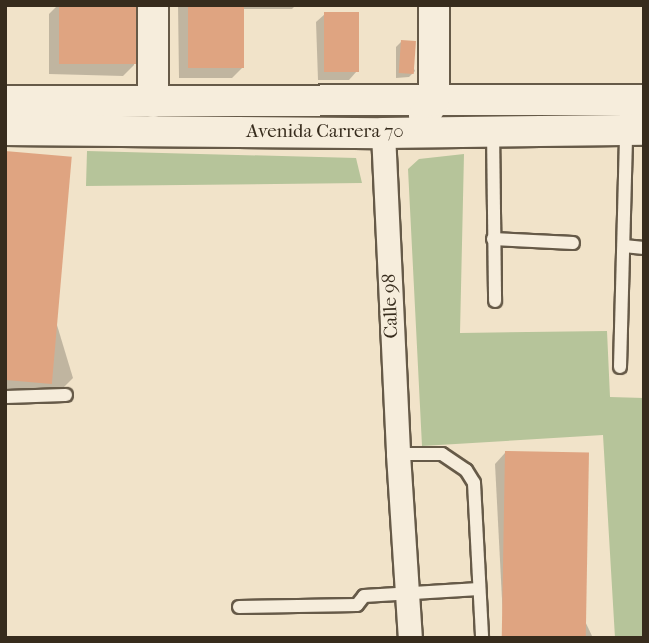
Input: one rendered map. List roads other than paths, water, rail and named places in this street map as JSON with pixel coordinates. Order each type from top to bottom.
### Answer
[{"type":"street","points":[[153,5],[153,102]]},
{"type":"street","points":[[383,133],[423,117],[434,101],[434,5]]},
{"type":"street","name":"Avenida Carrera 70","points":[[5,102],[644,100]]},
{"type":"street","name":"Avenida Carrera 70","points":[[5,130],[383,133],[635,130]]},
{"type":"street","name":"Calle 98","points":[[383,133],[398,454],[410,638]]},
{"type":"lane","points":[[493,130],[495,301]]},
{"type":"lane","points":[[620,367],[624,246],[635,130]]},
{"type":"lane","points":[[493,239],[573,243]]},
{"type":"lane","points":[[624,246],[644,247]]},
{"type":"lane","points":[[5,397],[66,394]]},
{"type":"lane","points":[[398,454],[442,454],[466,470],[474,483],[482,638]]},
{"type":"lane","points":[[239,607],[357,606],[364,596],[479,589]]}]
